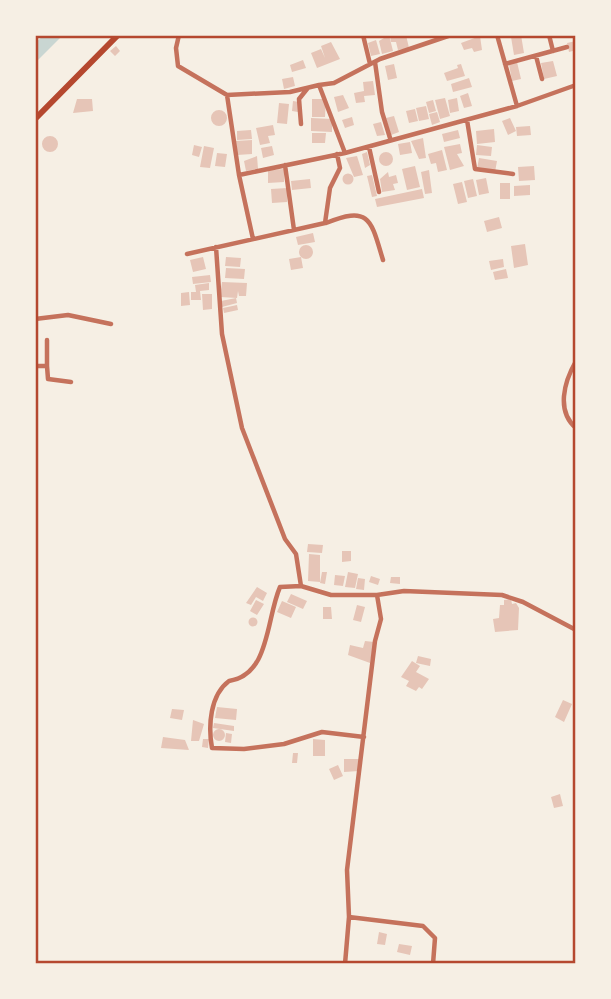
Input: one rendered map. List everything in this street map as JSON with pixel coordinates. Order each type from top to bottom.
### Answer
[{"type":"main road","points":[[35,119],[118,35]]},
{"type":"street","points":[[179,35],[176,60],[182,70],[227,95],[290,92],[334,83],[372,63],[451,35]]},
{"type":"street","points":[[363,35],[390,138]]},
{"type":"street","points":[[497,35],[517,106]]},
{"type":"street","points":[[549,35],[553,51]]},
{"type":"street","points":[[505,64],[567,47]]},
{"type":"street","points":[[536,56],[542,79]]},
{"type":"street","points":[[319,85],[345,153]]},
{"type":"street","points":[[239,175],[369,147],[390,138],[517,106],[576,85]]},
{"type":"street","points":[[301,124],[299,99],[307,88]]},
{"type":"street","points":[[227,95],[239,175],[253,239]]},
{"type":"street","points":[[467,120],[475,169],[513,174]]},
{"type":"street","points":[[369,147],[379,192]]},
{"type":"street","points":[[325,223],[328,196],[340,168],[337,154]]},
{"type":"street","points":[[285,165],[294,231]]},
{"type":"street","points":[[187,254],[294,231],[348,214],[361,215],[372,226],[383,260]]},
{"type":"street","points":[[216,247],[222,334],[242,428],[285,539],[296,554],[301,586]]},
{"type":"street","points":[[35,319],[68,315],[111,324]]},
{"type":"street","points":[[47,340],[48,379],[71,382]]},
{"type":"street","points":[[576,361],[564,397],[566,418],[576,428]]},
{"type":"street","points":[[35,366],[47,366]]},
{"type":"street","points":[[364,737],[322,732],[284,744],[244,749],[214,749],[211,746],[213,707],[221,687],[254,669],[280,587],[301,586],[331,595],[377,595],[404,591],[502,596],[523,602],[576,630]]},
{"type":"street","points":[[345,964],[349,917],[347,870],[375,641],[381,619],[377,595]]},
{"type":"street","points":[[576,705],[576,727]]},
{"type":"street","points":[[349,917],[424,926],[435,938],[433,964]]},
{"type":"shaded area","points":[[44,35],[63,35],[35,63],[35,43]]},
{"type":"building","points":[[389,35],[393,51],[382,54],[379,41]]},
{"type":"building","points":[[390,35],[406,35],[409,48],[398,50],[396,42],[391,42]]},
{"type":"building","points":[[521,35],[524,53],[514,55],[511,37]]},
{"type":"building","points":[[480,36],[482,50],[464,50],[461,43]]},
{"type":"building","points":[[376,40],[380,54],[371,56],[368,43]]},
{"type":"building","points":[[576,41],[576,50],[569,52],[567,43]]},
{"type":"building","points":[[331,42],[340,59],[317,68],[311,53],[321,49],[325,58],[321,46]]},
{"type":"building","points":[[116,46],[120,51],[115,56],[110,51]]},
{"type":"building","points":[[303,60],[306,68],[292,72],[290,65]]},
{"type":"building","points":[[553,61],[557,76],[544,79],[541,63]]},
{"type":"building","points":[[517,62],[521,79],[512,81],[509,64]]},
{"type":"building","points":[[394,64],[397,78],[388,80],[385,66]]},
{"type":"building","points":[[461,64],[465,76],[447,81],[444,73],[458,68],[457,65]]},
{"type":"building","points":[[293,77],[295,86],[284,89],[282,79]]},
{"type":"building","points":[[469,78],[472,87],[453,92],[451,84]]},
{"type":"building","points":[[373,81],[375,95],[364,96],[365,102],[356,103],[354,93],[364,91],[363,82]]},
{"type":"building","points":[[468,93],[472,106],[464,108],[460,96]]},
{"type":"building","points":[[343,95],[349,108],[338,112],[334,97]]},
{"type":"building","points":[[445,98],[450,116],[440,119],[435,100]]},
{"type":"building","points":[[457,98],[459,111],[450,113],[448,100]]},
{"type":"building","points":[[77,99],[92,99],[93,111],[73,113]]},
{"type":"building","points":[[312,99],[326,99],[325,117],[312,117]]},
{"type":"building","points":[[433,100],[436,111],[429,113],[426,102]]},
{"type":"building","points":[[293,101],[299,102],[298,112],[292,111]]},
{"type":"building","points":[[279,103],[289,104],[287,124],[277,123]]},
{"type":"building","points":[[426,106],[429,119],[419,121],[416,108]]},
{"type":"building","points":[[415,109],[418,121],[409,123],[406,111]]},
{"type":"building","points":[[219,110],[227,118],[219,126],[211,118]]},
{"type":"building","points":[[437,112],[440,122],[432,125],[429,114]]},
{"type":"building","points":[[394,116],[399,132],[391,135],[386,118]]},
{"type":"building","points":[[352,117],[354,125],[345,128],[342,120]]},
{"type":"building","points":[[311,118],[332,119],[332,132],[311,131]]},
{"type":"building","points":[[510,118],[516,131],[508,135],[502,121]]},
{"type":"building","points":[[381,122],[385,135],[377,136],[373,124]]},
{"type":"building","points":[[273,125],[275,135],[268,136],[270,143],[260,145],[256,128]]},
{"type":"building","points":[[530,126],[531,135],[517,136],[516,127]]},
{"type":"building","points":[[494,129],[495,142],[477,144],[476,131]]},
{"type":"building","points":[[251,130],[252,139],[237,140],[237,131]]},
{"type":"building","points":[[458,130],[460,138],[444,142],[442,134]]},
{"type":"building","points":[[312,133],[326,133],[325,143],[312,143]]},
{"type":"building","points":[[47,136],[53,136],[58,144],[56,150],[47,152],[42,147],[42,141]]},
{"type":"building","points":[[423,138],[426,158],[419,159],[411,141]]},
{"type":"building","points":[[252,140],[252,154],[237,155],[236,141]]},
{"type":"building","points":[[410,142],[412,153],[400,155],[398,144]]},
{"type":"building","points":[[460,144],[462,153],[457,154],[464,166],[450,170],[444,147]]},
{"type":"building","points":[[194,145],[202,147],[199,157],[192,155]]},
{"type":"building","points":[[477,145],[492,147],[491,156],[476,155]]},
{"type":"building","points":[[204,146],[214,148],[210,168],[200,167]]},
{"type":"building","points":[[272,146],[274,155],[263,158],[261,148]]},
{"type":"building","points":[[442,150],[447,170],[438,172],[436,163],[431,164],[428,154]]},
{"type":"building","points":[[367,152],[370,165],[365,168],[362,154]]},
{"type":"building","points":[[386,152],[391,154],[391,164],[386,166],[381,164],[379,159],[381,154]]},
{"type":"building","points":[[217,153],[227,154],[225,167],[215,166]]},
{"type":"building","points":[[257,156],[258,169],[246,171],[244,161]]},
{"type":"building","points":[[357,156],[363,175],[354,177],[346,158]]},
{"type":"building","points":[[479,158],[497,161],[495,172],[477,169]]},
{"type":"building","points":[[415,166],[420,187],[407,190],[402,169]]},
{"type":"building","points":[[534,166],[535,180],[519,181],[518,167]]},
{"type":"building","points":[[284,169],[284,182],[268,183],[268,170]]},
{"type":"building","points":[[429,170],[432,193],[425,194],[421,172]]},
{"type":"building","points":[[388,172],[389,177],[396,175],[398,183],[393,184],[395,190],[382,192],[380,179]]},
{"type":"building","points":[[348,173],[354,179],[348,185],[342,179]]},
{"type":"building","points":[[372,175],[377,196],[372,197],[367,176]]},
{"type":"building","points":[[486,178],[489,193],[479,195],[476,180]]},
{"type":"building","points":[[310,179],[311,188],[292,190],[291,181]]},
{"type":"building","points":[[473,179],[477,196],[468,198],[464,181]]},
{"type":"building","points":[[462,182],[467,202],[458,204],[453,184]]},
{"type":"building","points":[[500,183],[510,183],[510,199],[500,199]]},
{"type":"building","points":[[530,185],[530,195],[514,196],[514,186]]},
{"type":"building","points":[[287,188],[287,202],[272,203],[271,189]]},
{"type":"building","points":[[422,189],[424,198],[377,207],[375,199]]},
{"type":"building","points":[[499,217],[502,228],[487,232],[484,221]]},
{"type":"building","points":[[313,233],[315,242],[298,245],[296,237]]},
{"type":"building","points":[[525,244],[528,265],[514,268],[511,246]]},
{"type":"building","points":[[306,245],[311,247],[311,257],[306,259],[301,257],[299,252],[301,247]]},
{"type":"building","points":[[203,257],[206,269],[193,272],[190,260]]},
{"type":"building","points":[[226,257],[241,258],[240,267],[225,266]]},
{"type":"building","points":[[301,257],[303,268],[291,270],[289,259]]},
{"type":"building","points":[[503,259],[504,267],[491,270],[489,261]]},
{"type":"building","points":[[226,268],[245,269],[244,279],[225,278]]},
{"type":"building","points":[[506,269],[508,278],[495,280],[493,272]]},
{"type":"building","points":[[210,275],[211,282],[193,284],[192,277]]},
{"type":"building","points":[[222,282],[247,283],[246,296],[239,296],[238,291],[237,298],[220,297]]},
{"type":"building","points":[[209,283],[209,290],[200,291],[201,300],[191,300],[191,292],[196,292],[195,285]]},
{"type":"building","points":[[189,292],[190,305],[181,306],[181,293]]},
{"type":"building","points":[[202,294],[212,294],[212,309],[203,310]]},
{"type":"building","points":[[236,298],[237,303],[222,307],[221,301]]},
{"type":"building","points":[[237,305],[238,310],[224,313],[223,308]]},
{"type":"building","points":[[308,544],[323,545],[322,553],[307,552]]},
{"type":"building","points":[[342,551],[351,551],[351,561],[342,562]]},
{"type":"building","points":[[309,554],[320,555],[320,582],[308,581]]},
{"type":"building","points":[[322,572],[327,572],[325,584],[320,583]]},
{"type":"building","points":[[348,572],[358,574],[355,588],[345,587]]},
{"type":"building","points":[[335,575],[345,576],[343,586],[334,585]]},
{"type":"building","points":[[371,576],[380,579],[378,585],[369,582]]},
{"type":"building","points":[[391,577],[400,577],[400,584],[390,583]]},
{"type":"building","points":[[358,578],[365,579],[364,590],[356,589]]},
{"type":"building","points":[[257,587],[267,593],[263,601],[256,597],[251,605],[246,603]]},
{"type":"building","points":[[291,594],[307,601],[303,609],[287,602]]},
{"type":"building","points":[[511,599],[512,604],[516,603],[519,608],[518,630],[495,632],[493,619],[499,618],[500,605],[504,605],[504,600]]},
{"type":"building","points":[[256,600],[264,604],[257,615],[250,611]]},
{"type":"building","points":[[282,601],[296,607],[291,618],[277,612]]},
{"type":"building","points":[[357,605],[365,607],[361,622],[353,620]]},
{"type":"building","points":[[323,607],[331,607],[332,619],[323,619]]},
{"type":"building","points":[[253,617],[258,622],[253,627],[248,622]]},
{"type":"building","points":[[365,641],[374,642],[370,663],[348,655],[350,645],[363,648]]},
{"type":"building","points":[[418,656],[431,659],[430,666],[416,663]]},
{"type":"building","points":[[412,661],[420,666],[416,672],[429,679],[422,689],[419,687],[416,691],[406,686],[409,681],[401,677]]},
{"type":"building","points":[[563,700],[572,704],[564,722],[555,717]]},
{"type":"building","points":[[217,707],[237,709],[236,720],[215,718]]},
{"type":"building","points":[[172,709],[184,710],[182,720],[170,718]]},
{"type":"building","points":[[193,720],[204,724],[199,741],[191,741]]},
{"type":"building","points":[[214,723],[234,726],[234,731],[213,728]]},
{"type":"building","points":[[219,729],[225,735],[219,741],[213,735]]},
{"type":"building","points":[[226,733],[232,734],[231,743],[225,742]]},
{"type":"building","points":[[163,737],[185,740],[189,750],[161,748]]},
{"type":"building","points":[[203,739],[209,739],[208,748],[202,747]]},
{"type":"building","points":[[313,739],[325,740],[325,756],[313,756]]},
{"type":"building","points":[[293,753],[298,753],[297,763],[292,763]]},
{"type":"building","points":[[344,759],[359,759],[359,771],[344,772]]},
{"type":"building","points":[[338,765],[343,776],[334,780],[329,769]]},
{"type":"building","points":[[560,794],[563,806],[554,808],[551,797]]},
{"type":"building","points":[[379,932],[387,934],[385,945],[377,944]]},
{"type":"building","points":[[399,944],[412,946],[410,955],[397,952]]}]
